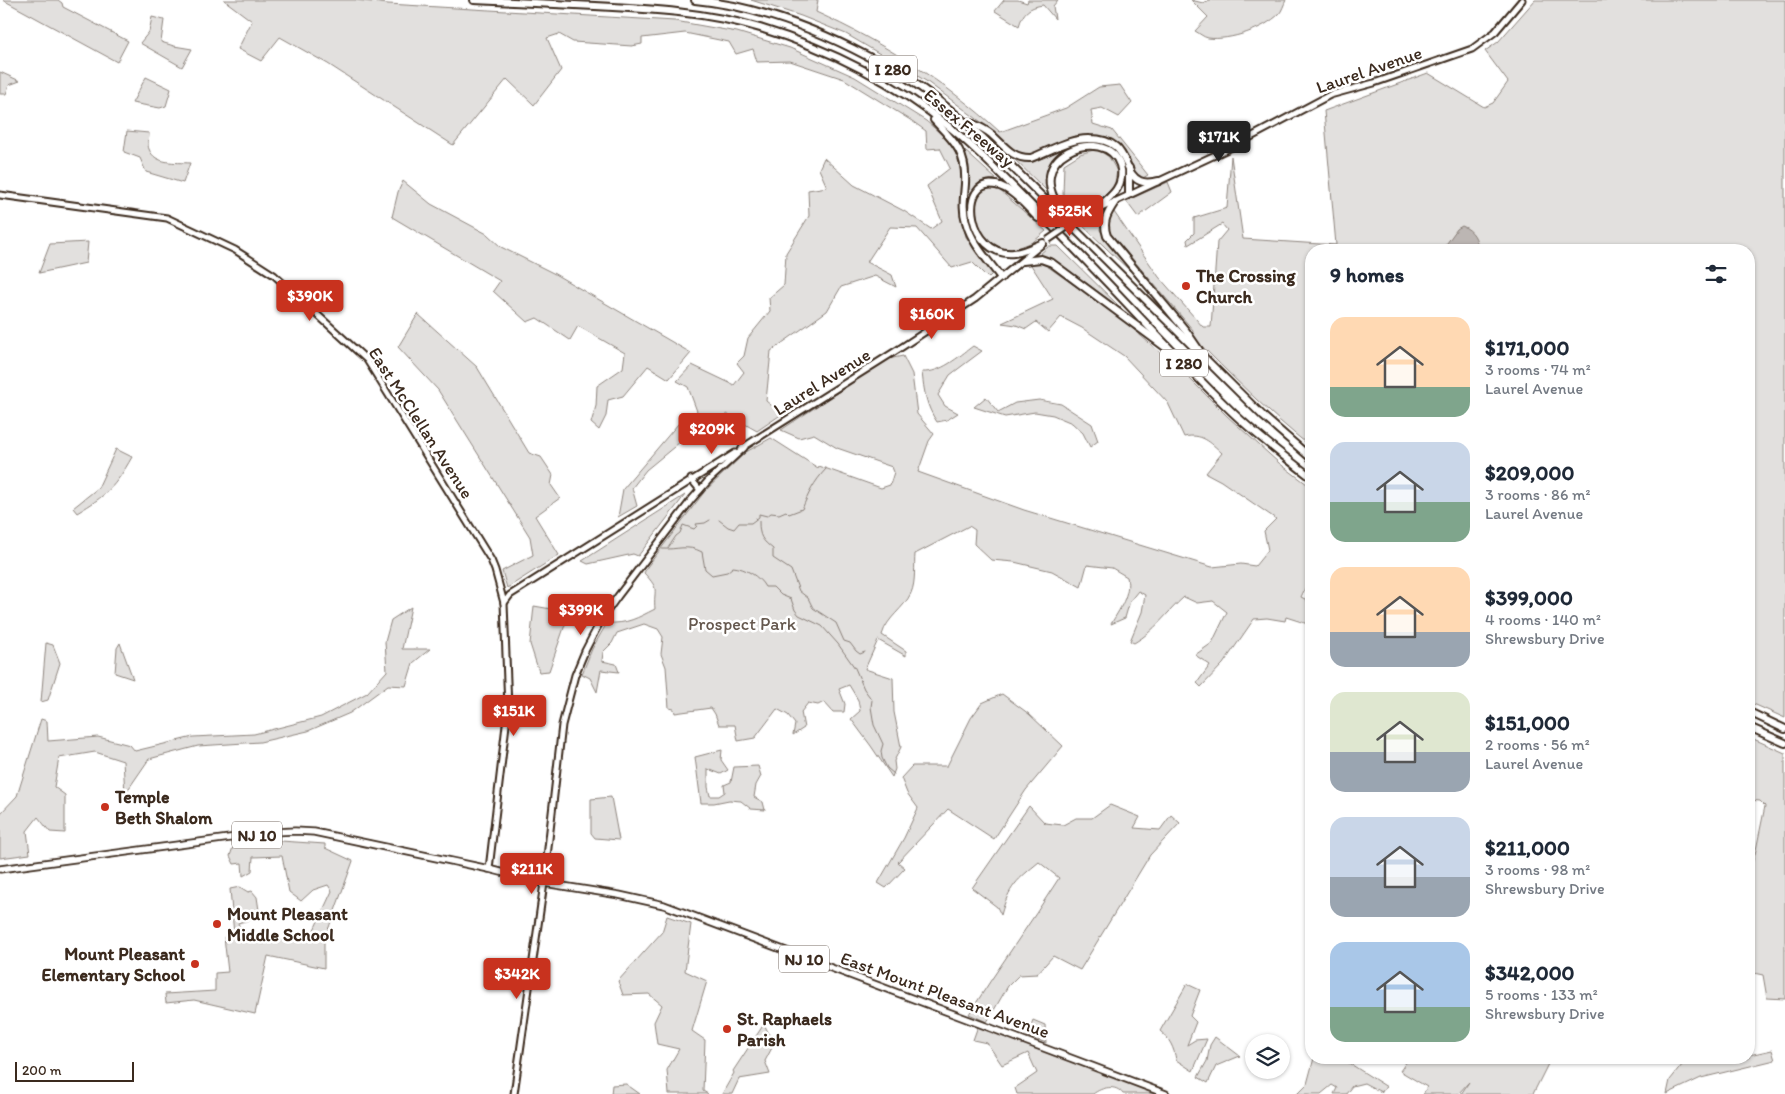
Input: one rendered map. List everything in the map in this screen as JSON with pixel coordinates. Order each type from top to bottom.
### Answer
[{"type":"highway","name":"Essex Freeway","points":[[474,0],[645,9],[723,19],[790,38],[832,55],[887,83],[952,129],[995,169],[1081,255],[1227,407],[1305,472]]},
{"type":"highway","name":"Essex Freeway","points":[[695,0],[739,7],[801,25],[836,40],[903,75],[959,116],[1264,418],[1305,453]]},
{"type":"highway","points":[[923,108],[954,141],[965,162],[964,205],[966,224],[974,243],[1001,278]]},
{"type":"highway","points":[[959,116],[990,133],[1015,156],[1024,158],[1031,158],[1071,142],[1092,138],[1104,140],[1115,146],[1124,157],[1135,178],[1139,181],[1149,183],[1159,181]]},
{"type":"highway","points":[[1083,237],[1061,210],[1051,192],[1049,180],[1051,171],[1056,160],[1067,152],[1085,147],[1097,147],[1108,151],[1117,159],[1121,171],[1121,181],[1117,190],[1094,211]]},
{"type":"highway","points":[[1129,168],[1129,194]]},
{"type":"highway","points":[[1046,242],[1012,253],[1003,252],[987,245],[974,224],[972,205],[976,192],[986,185],[996,185],[1004,188],[1081,255]]},
{"type":"highway","points":[[1115,202],[1106,215],[1104,222],[1107,236],[1186,331],[1208,363]]},
{"type":"highway","points":[[1023,261],[1040,259],[1052,262],[1182,360]]},
{"type":"highway","points":[[1755,715],[1785,729]]},
{"type":"highway","points":[[1755,730],[1785,743]]},
{"type":"main road","name":"Laurel Avenue","points":[[504,604],[510,595],[691,479],[744,448],[975,299],[1046,242],[1080,218],[1230,148],[1330,95],[1374,83],[1472,49],[1495,32],[1522,0]]},
{"type":"main road","name":"East McClellan Avenue","points":[[0,195],[167,218],[235,250],[274,275],[367,360],[491,560],[504,604]]},
{"type":"main road","points":[[514,1094],[544,882],[562,725],[578,666],[601,620],[700,490],[744,448]]},
{"type":"main road","points":[[691,479],[700,490]]},
{"type":"main road","points":[[489,869],[508,708],[504,604]]},
{"type":"main road","name":"East Mount Pleasant Avenue","points":[[0,869],[295,831],[322,834],[544,882],[664,905],[1166,1094]]},
{"type":"green space","points":[[3,0],[58,0],[62,3],[63,7],[128,41],[117,62]]},
{"type":"green space","points":[[224,0],[355,0],[388,4],[675,21],[737,32],[790,48],[855,77],[926,121],[947,139],[963,166],[960,211],[966,237],[994,272],[988,278],[972,262],[952,268],[917,228],[890,227],[867,262],[892,275],[896,287],[875,276],[841,287],[827,311],[771,351],[766,401],[782,414],[757,431],[727,414],[680,442],[646,470],[632,488],[637,506],[618,517],[623,489],[678,424],[698,414],[688,387],[677,381],[692,365],[734,385],[744,372],[737,363],[744,356],[748,338],[770,311],[769,298],[784,285],[786,253],[809,216],[808,190],[827,187],[819,169],[824,158],[854,185],[904,211],[931,229],[942,221],[927,186],[950,168],[940,148],[927,149],[926,131],[844,79],[790,61],[757,62],[753,49],[736,54],[729,42],[685,33],[642,38],[642,44],[632,46],[573,42],[559,34],[547,38],[561,70],[534,105],[507,79],[453,145],[328,64],[280,37],[261,61],[238,49],[252,21]]},
{"type":"green space","points":[[751,0],[818,0],[816,12],[865,36],[912,64],[958,96],[1000,132],[1066,108],[1099,87],[1120,85],[1132,103],[1119,117],[1102,108],[1091,110],[1093,124],[1112,130],[1148,175],[1141,179],[1138,178],[1120,147],[1097,136],[1032,155],[1013,152],[981,122],[926,81],[846,34],[801,16]]},
{"type":"green space","points":[[1004,0],[1018,0],[1027,3],[1028,0],[1058,0],[1053,6],[1055,19],[1043,5],[1027,11],[1022,17],[1019,26],[995,11]]},
{"type":"green space","points":[[1191,0],[1203,3],[1210,0],[1286,0],[1279,14],[1256,29],[1236,36],[1217,38],[1206,37],[1195,31],[1208,17]]},
{"type":"green space","points":[[1535,0],[1785,0],[1785,718],[1755,705],[1755,244],[1336,244],[1324,111],[1428,73],[1484,107],[1493,103],[1508,82],[1485,51],[1498,42]]},
{"type":"green space","points":[[152,17],[164,20],[161,42],[192,49],[182,67],[140,43],[149,32]]},
{"type":"green space","points":[[0,72],[20,81],[9,85],[6,94],[0,94]]},
{"type":"green space","points":[[146,77],[171,89],[166,106],[160,108],[132,103]]},
{"type":"green space","points":[[127,131],[149,133],[148,147],[156,158],[166,162],[190,163],[183,183],[146,172],[140,158],[124,152]]},
{"type":"green space","points":[[1063,148],[1048,170],[1046,190],[1012,157],[1030,162]]},
{"type":"green space","points":[[1097,149],[1109,157],[1117,171],[1114,188],[1093,204],[1070,214],[1063,194],[1064,164],[1080,154]]},
{"type":"green space","points":[[964,150],[996,179],[981,182],[968,195],[969,166]]},
{"type":"green space","points":[[1231,156],[1243,239],[1320,244],[1305,244],[1305,442],[1264,407],[1192,336],[1193,330],[1106,228],[1110,214],[1114,212],[1159,277],[1203,327],[1211,327],[1217,242],[1227,230],[1222,224],[1188,245],[1187,240],[1194,233],[1194,218],[1227,208]]},
{"type":"green space","points":[[403,181],[431,204],[487,234],[501,247],[553,273],[691,353],[669,379],[648,366],[623,396],[608,400],[606,416],[599,430],[591,423],[596,406],[597,386],[623,368],[625,353],[578,326],[570,340],[537,318],[527,322],[493,291],[500,281],[392,217],[398,192]]},
{"type":"green space","points":[[1168,182],[1172,192],[1138,217],[1126,201]]},
{"type":"green space","points":[[988,188],[997,188],[1046,231],[1033,242],[1015,249],[1005,249],[991,244],[983,236],[975,204],[981,191]]},
{"type":"green space","points":[[1102,213],[1100,230],[1130,271],[1081,224]]},
{"type":"green space","points":[[88,242],[86,263],[39,273],[50,244]]},
{"type":"green space","points":[[1049,246],[1058,246],[1123,310],[1055,260],[1039,255]]},
{"type":"green space","name":"Prospect Park","points":[[1040,261],[1118,316],[1186,375],[1227,416],[1279,463],[1305,482],[1305,589],[1301,597],[1305,599],[1305,623],[1286,617],[1285,621],[1267,618],[1254,619],[1223,664],[1201,687],[1197,683],[1210,665],[1195,655],[1212,643],[1227,612],[1213,601],[1197,603],[1184,597],[1154,628],[1134,643],[1130,641],[1142,612],[1145,595],[1138,591],[1130,601],[1125,618],[1111,624],[1126,596],[1127,577],[1112,568],[1087,565],[1081,587],[1052,571],[1014,562],[991,560],[974,544],[975,530],[969,526],[915,554],[913,589],[908,599],[888,623],[882,635],[906,651],[906,656],[878,640],[865,669],[893,678],[894,712],[901,747],[894,761],[895,769],[892,777],[851,719],[860,711],[858,700],[849,685],[839,689],[845,704],[844,712],[833,712],[824,702],[818,705],[808,703],[801,712],[804,728],[793,735],[795,724],[788,715],[777,709],[755,738],[738,741],[735,725],[719,725],[711,708],[675,713],[674,709],[669,708],[666,667],[661,654],[663,637],[658,629],[644,624],[617,633],[612,643],[603,652],[602,661],[616,664],[619,672],[601,670],[597,692],[590,678],[582,674],[592,649],[607,623],[627,621],[655,609],[653,583],[644,573],[647,567],[705,491],[746,452],[771,438],[818,468],[819,466],[881,488],[890,485],[894,472],[892,467],[837,448],[814,434],[799,438],[781,430],[888,359],[903,356],[912,374],[917,414],[934,434],[929,441],[918,472],[1024,510],[1212,567],[1241,564],[1255,566],[1268,550],[1264,531],[1276,519],[1221,481],[1206,473],[1222,453],[1201,437],[1184,437],[1168,403],[1124,356],[1082,328],[1061,317],[1048,332],[1036,322],[1026,329],[1002,323],[1053,299],[1031,265]]},
{"type":"green space","points":[[418,314],[477,367],[529,453],[541,457],[553,475],[551,485],[560,498],[535,516],[559,555],[507,588],[502,571],[533,555],[530,537],[438,390],[398,347]]},
{"type":"green space","points":[[973,346],[982,351],[950,375],[938,395],[945,406],[958,413],[947,420],[937,422],[926,398],[922,372],[929,372],[943,367]]},
{"type":"green space","points":[[986,397],[998,412],[1015,403],[1039,400],[1061,404],[1092,424],[1098,441],[1090,447],[1083,433],[1072,423],[1053,415],[1035,412],[1005,417],[974,407]]},
{"type":"green space","points":[[116,449],[132,457],[126,467],[109,490],[77,513],[73,508],[98,488]]},
{"type":"green space","points":[[685,495],[638,556],[633,554],[588,564],[582,561]]},
{"type":"green space","points":[[576,593],[549,671],[539,672],[530,644],[534,606],[557,610]]},
{"type":"green space","points":[[411,607],[402,649],[430,649],[413,663],[406,686],[388,685],[350,713],[308,731],[260,742],[198,746],[149,759],[125,794],[123,761],[95,752],[59,758],[54,787],[65,795],[65,833],[50,832],[38,817],[27,831],[30,854],[0,858],[0,814],[17,796],[41,719],[47,721],[48,741],[98,737],[130,745],[135,751],[193,737],[254,734],[321,717],[367,693],[387,671],[385,642],[391,620]]},
{"type":"green space","points":[[46,643],[53,645],[60,663],[48,700],[41,702]]},
{"type":"green space","points":[[120,643],[133,679],[115,673],[117,648]]},
{"type":"green space","points":[[1002,694],[1029,714],[1063,746],[1026,790],[994,839],[948,809],[898,862],[905,868],[886,888],[878,883],[904,838],[918,808],[907,793],[901,778],[912,766],[947,766],[971,718],[982,703]]},
{"type":"green space","points":[[1755,740],[1785,753],[1785,999],[1767,998],[1763,975],[1755,973],[1755,853],[1765,806],[1760,801],[1755,801]]},
{"type":"green space","points":[[722,750],[721,760],[728,770],[721,774],[708,769],[710,796],[719,796],[725,792],[724,785],[731,782],[734,767],[758,766],[761,776],[756,785],[754,797],[763,802],[765,810],[751,809],[741,801],[729,800],[701,803],[695,757]]},
{"type":"green space","points":[[611,797],[619,840],[595,838],[591,833],[591,799]]},
{"type":"green space","points":[[1110,805],[1140,817],[1134,828],[1160,830],[1171,815],[1180,823],[1150,855],[1080,970],[1053,956],[1037,974],[1019,975],[1008,986],[987,1022],[969,1014],[1059,878],[1039,862],[1015,884],[1007,897],[1001,915],[997,907],[972,888],[1029,806],[1045,823],[1063,825],[1076,818],[1092,818]]},
{"type":"green space","points":[[281,841],[325,844],[325,848],[353,861],[324,941],[324,968],[268,956],[255,1014],[194,1000],[166,1003],[165,994],[215,991],[215,973],[228,972],[224,937],[234,935],[230,889],[240,887],[248,892],[252,891],[257,897],[260,917],[238,923],[242,932],[263,944],[312,934],[332,891],[328,885],[313,890],[301,901],[289,892],[282,856],[253,857],[252,871],[243,876],[242,863],[234,864],[230,856],[233,847]]},
{"type":"green space","points":[[667,916],[691,924],[685,971],[707,981],[692,1031],[705,1040],[703,1091],[708,1094],[669,1094],[667,1070],[679,1049],[657,1044],[654,1022],[662,1005],[649,994],[623,995],[618,981],[662,932]]},
{"type":"green space","points":[[1187,984],[1200,990],[1190,1016],[1196,1022],[1187,1045],[1195,1040],[1207,1039],[1193,1071],[1176,1060],[1171,1044],[1160,1031]]},
{"type":"green space","points":[[1033,1020],[1045,1025],[1046,1043],[1027,1036]]},
{"type":"green space","points":[[764,1024],[774,1044],[765,1061],[770,1074],[739,1079],[732,1094],[722,1094],[734,1073],[733,1071]]},
{"type":"green space","points":[[978,1026],[1038,1047],[1157,1094],[1123,1094],[1117,1089],[1109,1088],[1093,1094],[1017,1094],[1015,1088],[1037,1073],[1028,1053],[1002,1065],[987,1043],[973,1040]]},
{"type":"green space","points":[[1215,1037],[1240,1056],[1216,1066],[1208,1083],[1198,1077],[1207,1061],[1210,1045]]},
{"type":"green space","points":[[1772,1050],[1775,1060],[1701,1078],[1667,1094],[1670,1080],[1683,1064],[1755,1064],[1755,1054]]},
{"type":"green space","points":[[1312,1064],[1351,1064],[1387,1087],[1381,1092],[1364,1083],[1352,1086],[1346,1094],[1334,1094],[1337,1088],[1332,1085],[1321,1094],[1297,1094],[1307,1084]]},
{"type":"green space","points":[[1405,1064],[1548,1064],[1533,1094],[1461,1094],[1469,1082],[1458,1094],[1423,1094],[1427,1087],[1400,1071]]},
{"type":"green space","points":[[626,1084],[640,1094],[611,1094],[612,1085]]},
{"type":"shaded area","points":[[1462,226],[1469,230],[1474,235],[1477,244],[1446,244],[1457,229]]},
{"type":"waterway","points":[[719,520],[734,529],[739,523],[751,523],[759,517],[759,514],[767,516],[771,513],[779,514],[786,511],[789,514],[802,509],[809,493],[826,469]]},
{"type":"waterway","points":[[756,518],[759,521],[762,538],[773,549],[773,558],[791,570],[799,591],[808,598],[813,608],[836,623],[844,641],[850,643],[860,654],[865,652]]},
{"type":"waterway","points":[[668,548],[680,533],[683,525],[694,529],[697,526],[696,524],[705,523],[710,520]]},
{"type":"waterway","points":[[662,549],[692,548],[702,552],[705,569],[712,575],[727,572],[733,567],[747,571],[759,579],[765,587],[773,587],[781,595],[791,599],[799,615],[822,626],[855,668],[864,689],[872,700],[871,707],[874,725],[883,744],[882,758],[887,768],[894,774]]},
{"type":"place","name":"The Crossing Church","points":[[1186,286]]},
{"type":"place","name":"Temple Beth Shalom","points":[[105,807]]},
{"type":"place","name":"Mount Pleasant Middle School","points":[[217,924]]},
{"type":"place","name":"Mount Pleasant Elementary School","points":[[195,964]]},
{"type":"place","name":"St. Raphaels Parish","points":[[727,1029]]}]
